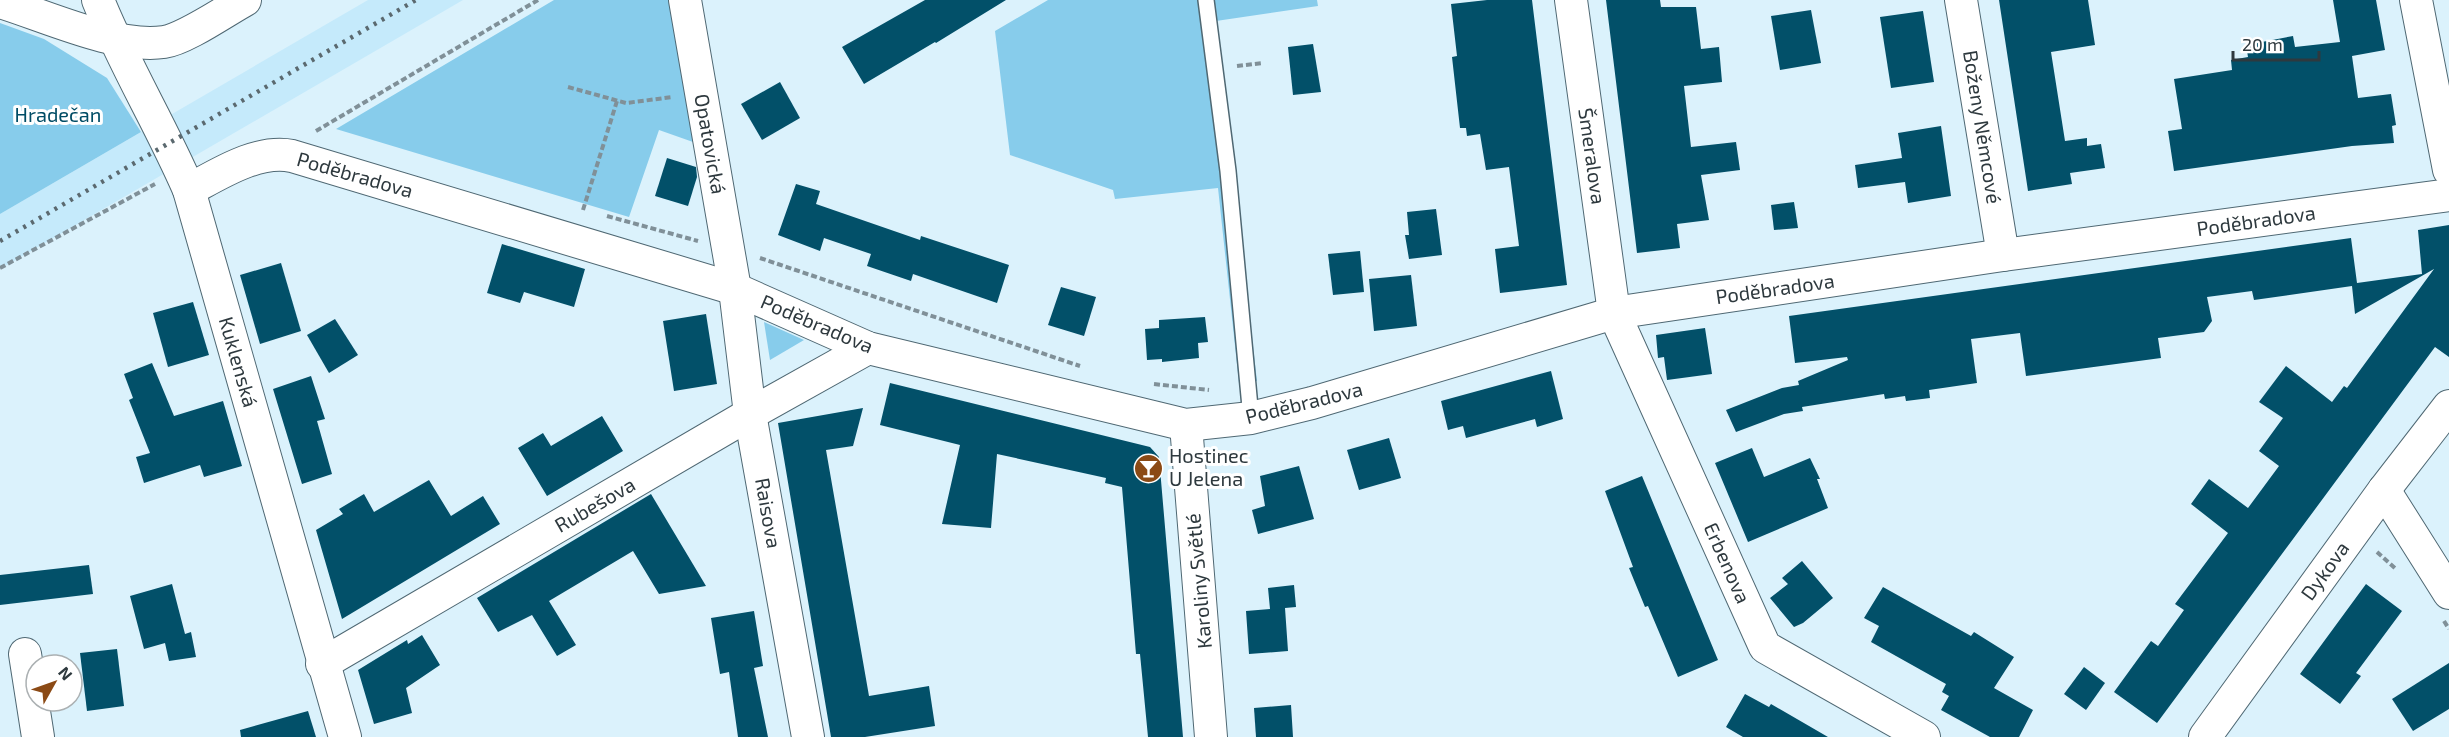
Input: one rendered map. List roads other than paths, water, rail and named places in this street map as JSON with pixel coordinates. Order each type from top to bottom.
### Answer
[{"type":"street","name":"Kuklenská","points":[[98,0],[113,39],[185,180],[322,664],[345,737]]},
{"type":"street","points":[[0,2],[113,39],[165,42],[187,33],[245,0]]},
{"type":"street","name":"Opatovická","points":[[685,0],[735,288]]},
{"type":"street","name":"Šmeralova","points":[[1571,0],[1614,313]]},
{"type":"street","name":"Boženy Němcové","points":[[1961,0],[2003,255]]},
{"type":"street","points":[[2416,0],[2449,170]]},
{"type":"street","name":"Poděbradova","points":[[185,180],[279,153],[735,288],[868,348],[1186,425],[1251,418],[1312,403],[1614,313],[2003,255],[2449,195]]},
{"type":"street","name":"Raisova","points":[[735,288],[750,414],[808,737]]},
{"type":"street","name":"Erbenova","points":[[1614,313],[1765,647],[1924,737]]},
{"type":"street","name":"Rubešova","points":[[322,664],[750,414],[868,348]]},
{"type":"street","name":"Dykova","points":[[2205,737],[2384,490],[2449,406]]},
{"type":"street","name":"Karoliny Světlé","points":[[1186,425],[1211,737]]},
{"type":"street","points":[[2384,490],[2449,593]]},
{"type":"street","points":[[34,713],[38,737]]},
{"type":"lane","points":[[1206,0],[1228,171],[1251,418]]},
{"type":"railway","points":[[0,241],[416,0]]},
{"type":"place","name":"Hostinec U Jelena","points":[[1148,468]]},
{"type":"park label","name":"Hradečan","points":[[58,115]]}]
